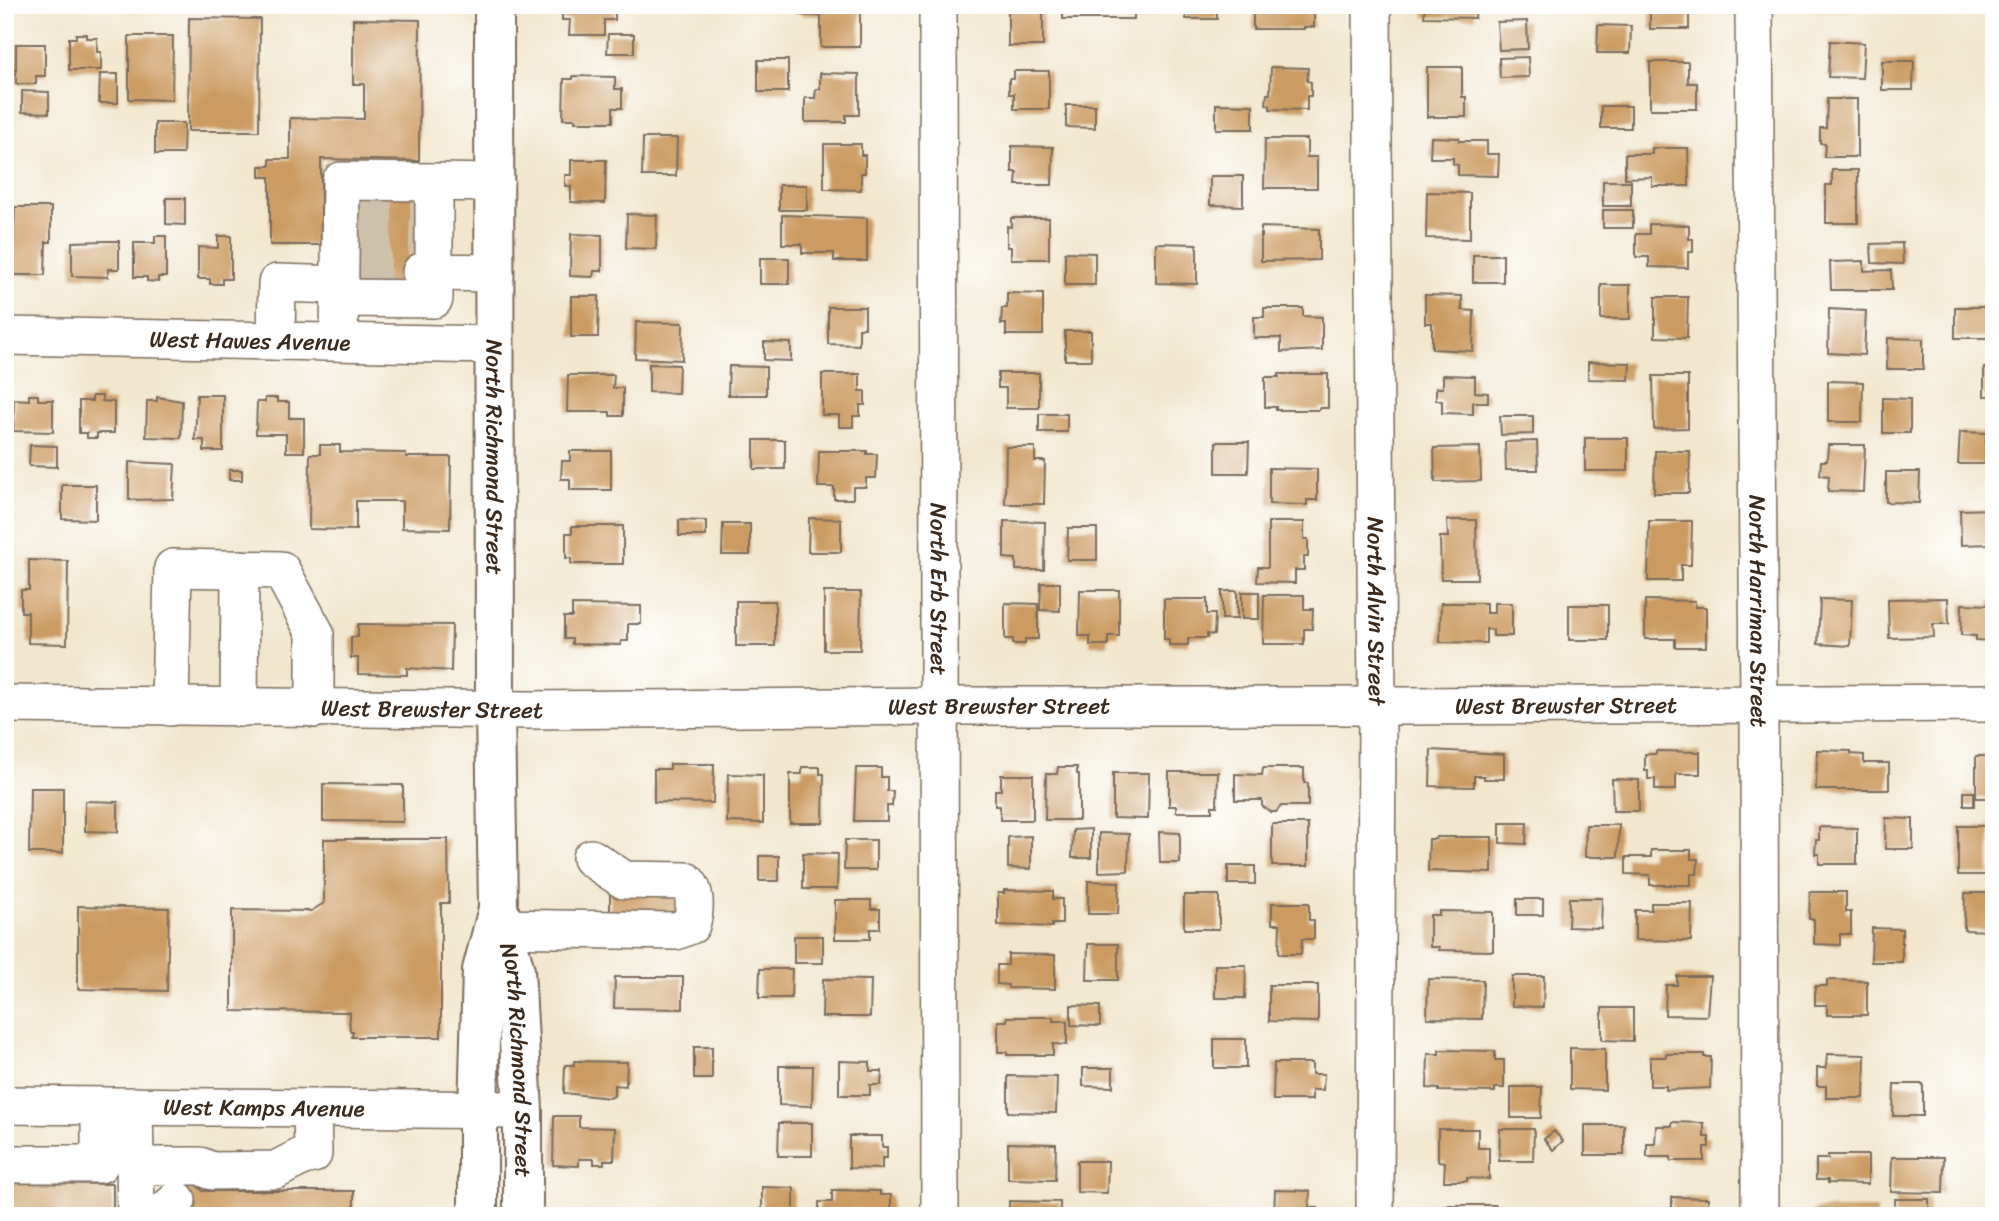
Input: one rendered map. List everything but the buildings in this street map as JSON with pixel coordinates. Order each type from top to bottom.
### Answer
[{"type":"main road","name":"North Richmond Street","points":[[494,5],[498,921],[515,971],[523,1111],[523,1216]]},
{"type":"main road","name":"North Richmond Street","points":[[478,1216],[482,970],[498,921]]},
{"type":"street","name":"North Erb Street","points":[[937,5],[940,1216]]},
{"type":"street","name":"North Alvin Street","points":[[1372,5],[1377,706],[1376,1216]]},
{"type":"street","name":"North Harriman Street","points":[[1754,5],[1760,1216]]},
{"type":"street","points":[[339,342],[346,250],[341,181],[428,230],[495,273]]},
{"type":"street","points":[[428,230],[495,183]]},
{"type":"street","points":[[346,250],[434,299],[428,230]]},
{"type":"street","points":[[276,341],[277,283],[346,250]]},
{"type":"street","name":"West Hawes Avenue","points":[[5,336],[495,345]]},
{"type":"street","points":[[170,707],[173,568],[281,570],[315,633],[315,709]]},
{"type":"street","points":[[239,708],[240,569]]},
{"type":"street","name":"West Brewster Street","points":[[5,704],[495,710],[1994,703]]},
{"type":"street","points":[[498,921],[676,931],[691,925],[693,891],[686,881],[624,880],[591,858]]},
{"type":"street","name":"West Kamps Avenue","points":[[5,1105],[523,1111]]},
{"type":"street","points":[[5,1164],[100,1164],[117,1106]]},
{"type":"street","points":[[117,1106],[135,1166],[136,1216]]},
{"type":"street","points":[[185,1193],[276,1170],[303,1156],[313,1154],[312,1109]]},
{"type":"street","points":[[135,1166],[200,1167],[185,1193]]},
{"type":"tunnel","points":[[355,203],[421,203]]},
{"type":"tunnel","points":[[354,236],[421,238]]},
{"type":"tunnel","points":[[354,272],[421,272]]}]
